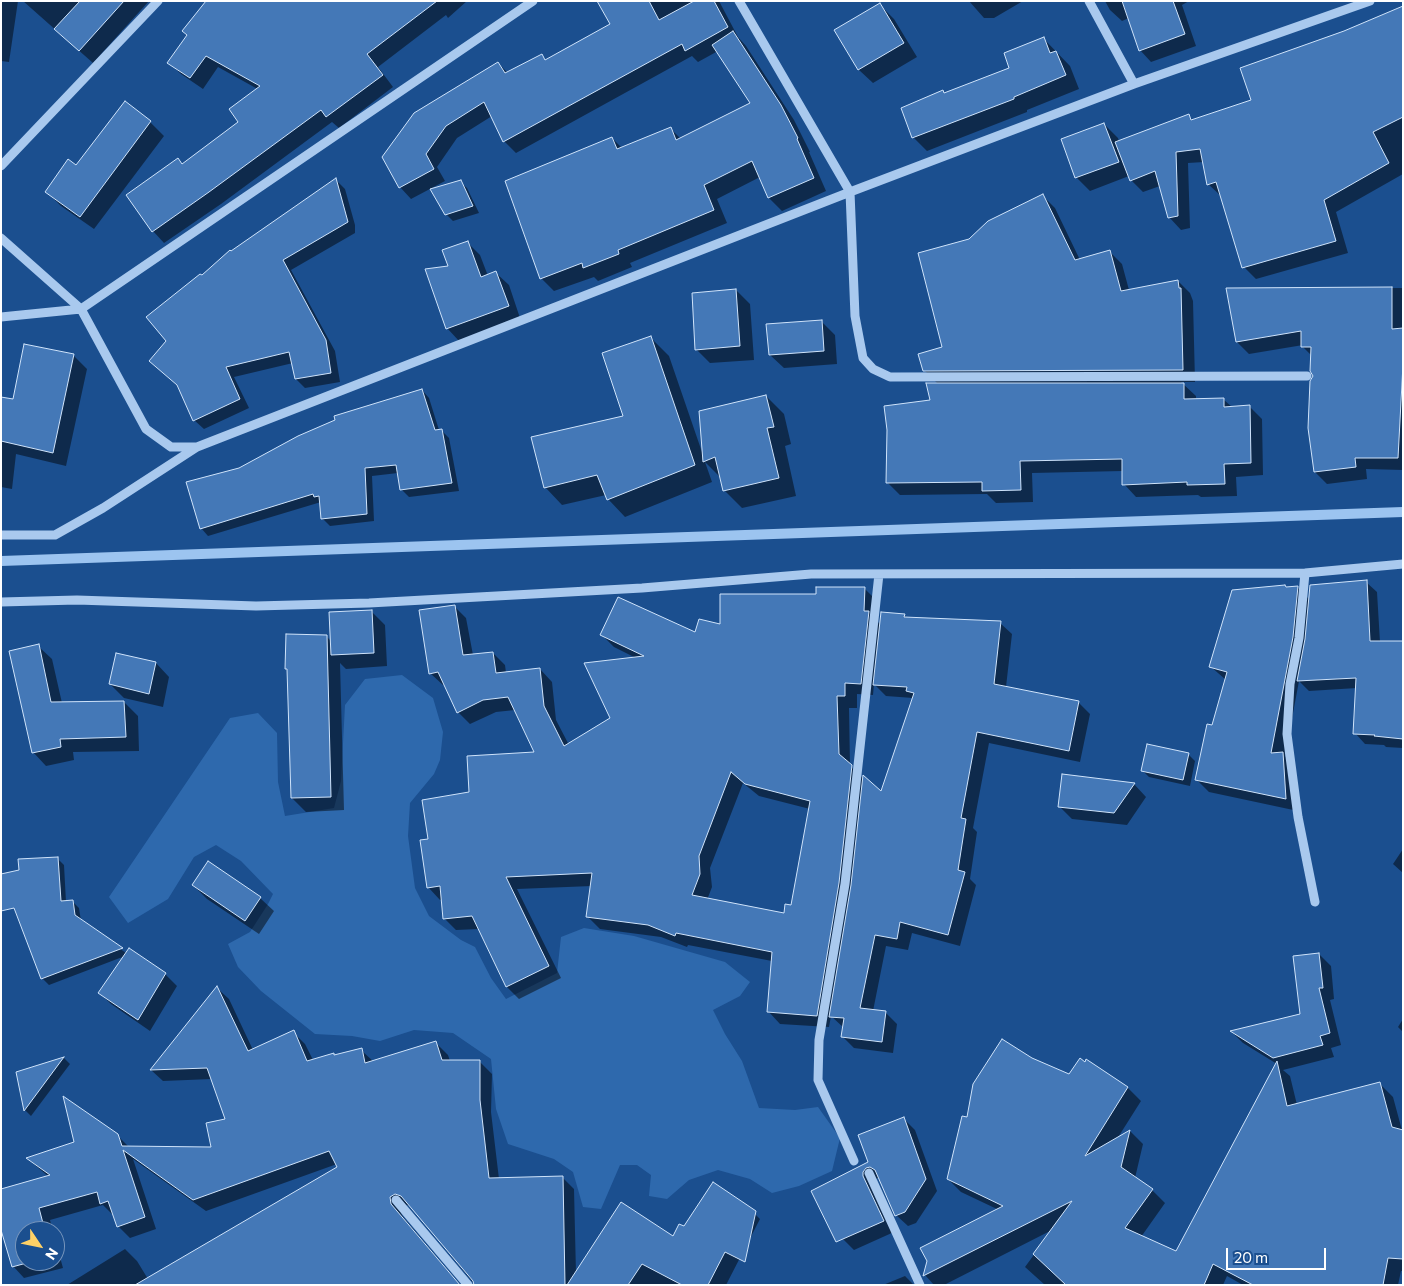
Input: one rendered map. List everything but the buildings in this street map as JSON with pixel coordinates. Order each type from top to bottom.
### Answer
[{"type":"street","points":[[1,166],[158,1]]},
{"type":"street","points":[[1,318],[81,309],[533,1]]},
{"type":"street","points":[[739,1],[850,192],[855,316],[863,358],[873,370],[890,377],[1307,376]]},
{"type":"street","points":[[1089,1],[1134,84]]},
{"type":"street","points":[[1,535],[54,535],[103,508],[197,447],[850,192],[1134,84],[1370,1]]},
{"type":"street","points":[[1,238],[81,309],[146,429],[171,447],[197,447]]},
{"type":"street","points":[[1,602],[77,600],[256,606],[369,604],[642,588],[811,574],[1305,573],[1403,564]]},
{"type":"street","points":[[1305,573],[1300,638],[1290,684],[1287,734],[1298,818],[1315,902]]},
{"type":"street","points":[[854,1161],[818,1080],[819,1040],[845,884],[879,574]]},
{"type":"street","points":[[869,1174],[920,1285]]},
{"type":"street","points":[[396,1200],[468,1285]]},
{"type":"shaded area","points":[[402,675],[433,698],[443,732],[440,760],[434,774],[410,803],[408,836],[415,888],[429,916],[461,940],[475,947],[491,978],[506,999],[557,973],[561,937],[584,928],[634,936],[725,962],[750,982],[740,996],[713,1010],[742,1061],[759,1108],[795,1110],[818,1107],[840,1138],[832,1171],[799,1186],[772,1193],[750,1179],[718,1170],[689,1180],[667,1199],[649,1196],[651,1175],[637,1165],[620,1165],[601,1209],[583,1207],[573,1172],[554,1159],[508,1144],[496,1109],[491,1059],[453,1033],[414,1030],[380,1041],[352,1036],[315,1034],[261,991],[238,967],[228,944],[250,932],[273,894],[241,861],[216,845],[194,857],[168,899],[128,923],[109,897],[230,718],[258,713],[277,733],[278,782],[285,816],[334,808],[341,781],[345,705],[365,679]]},
{"type":"waterway","points":[[1,561],[1403,512]]}]
